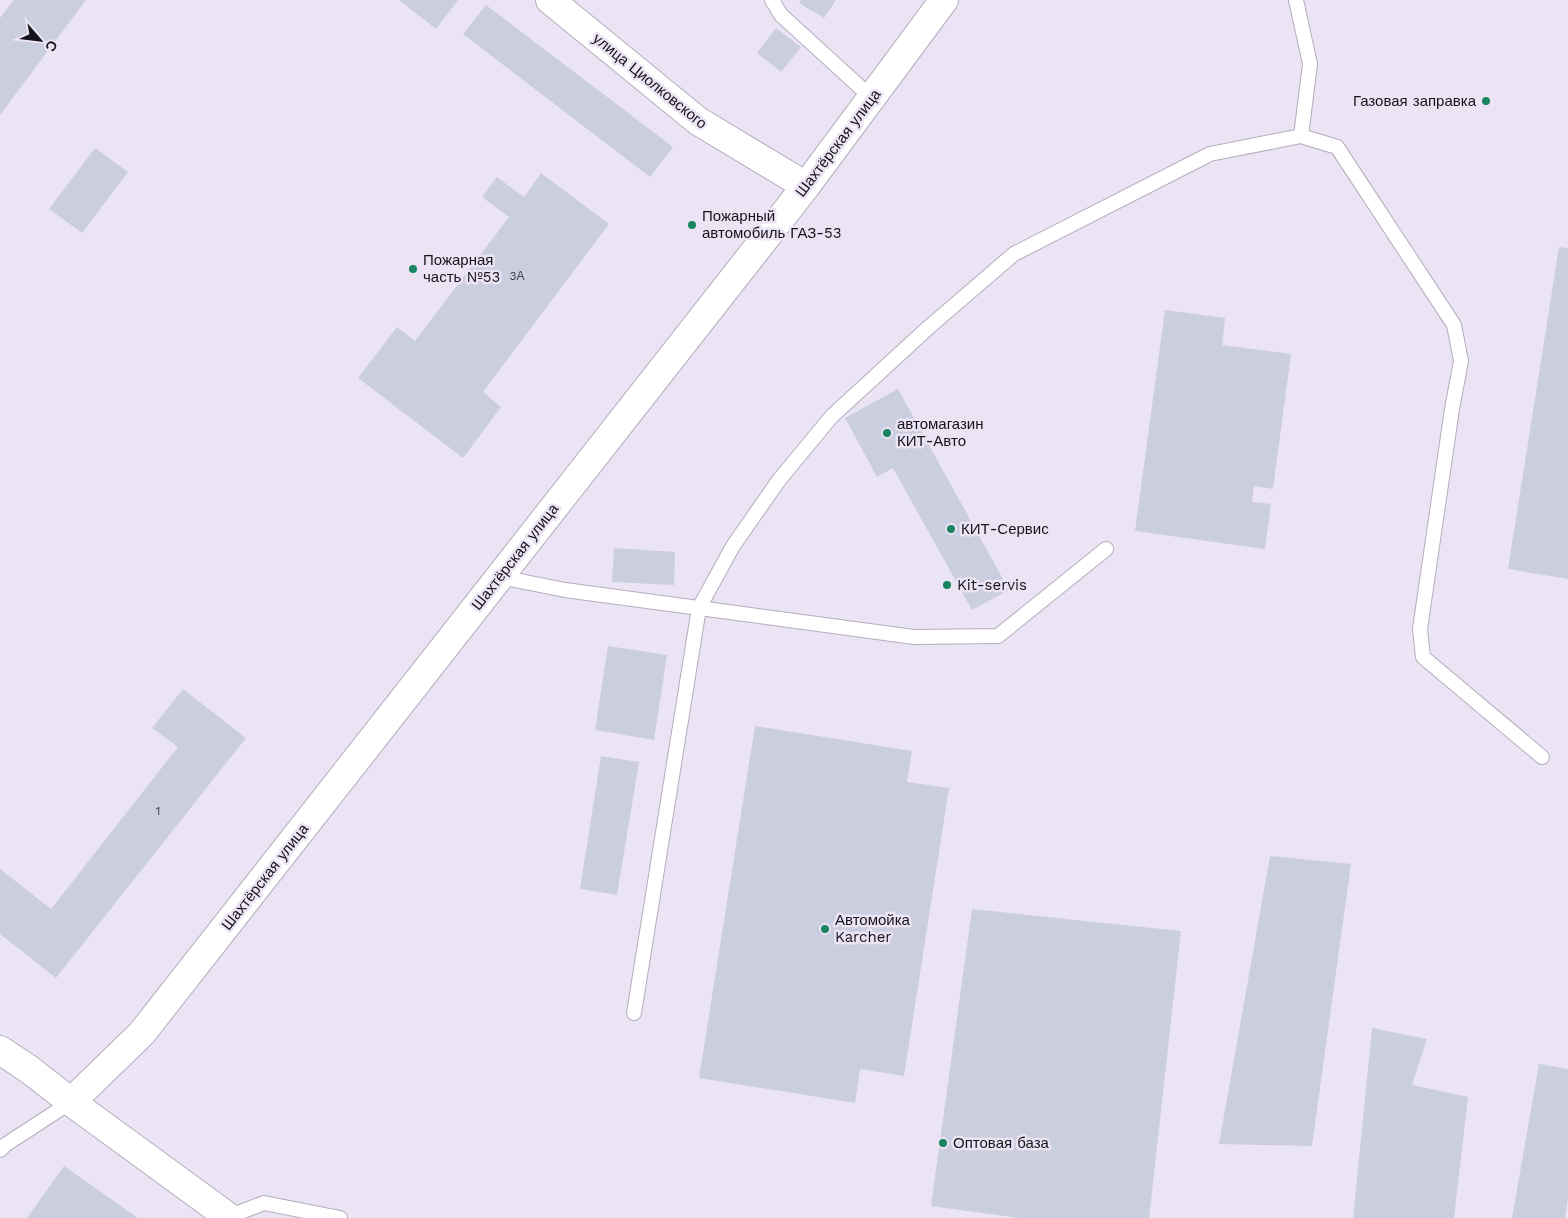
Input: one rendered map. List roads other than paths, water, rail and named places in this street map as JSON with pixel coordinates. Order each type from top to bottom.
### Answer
[{"type":"main road","name":"улица Циолковского","points":[[550,0],[698,121],[806,186]]},
{"type":"main road","name":"Шахтёрская улица","points":[[71,1102],[142,1033],[806,186],[944,0]]},
{"type":"main road","points":[[0,1050],[30,1070],[229,1217]]},
{"type":"lane","points":[[772,0],[781,15],[872,98]]},
{"type":"lane","points":[[1296,0],[1310,64],[1301,136]]},
{"type":"lane","points":[[634,1013],[698,608],[733,546],[779,480],[832,416],[929,327],[1014,254],[1210,154],[1301,136],[1337,147],[1454,325],[1461,361],[1452,409],[1420,629],[1422,657],[1542,757]]},
{"type":"lane","points":[[500,577],[565,590],[914,637],[998,636],[1106,549]]},
{"type":"lane","points":[[2,1145],[71,1102]]},
{"type":"lane","points":[[229,1217],[264,1203],[340,1218]]},
{"type":"place","name":"Газовая заправка","points":[[1486,101]]},
{"type":"place","name":"Пожарный автомобиль ГАЗ-53","points":[[692,225]]},
{"type":"place","name":"Пожарная часть №53","points":[[413,269]]},
{"type":"place","name":"автомагазин КИТ-Авто","points":[[887,433]]},
{"type":"place","name":"КИТ-Сервис","points":[[951,529]]},
{"type":"place","name":"Kit-servis","points":[[947,585]]},
{"type":"place","name":"Автомойка Karcher","points":[[825,929]]},
{"type":"place","name":"Оптовая база","points":[[943,1143]]}]
